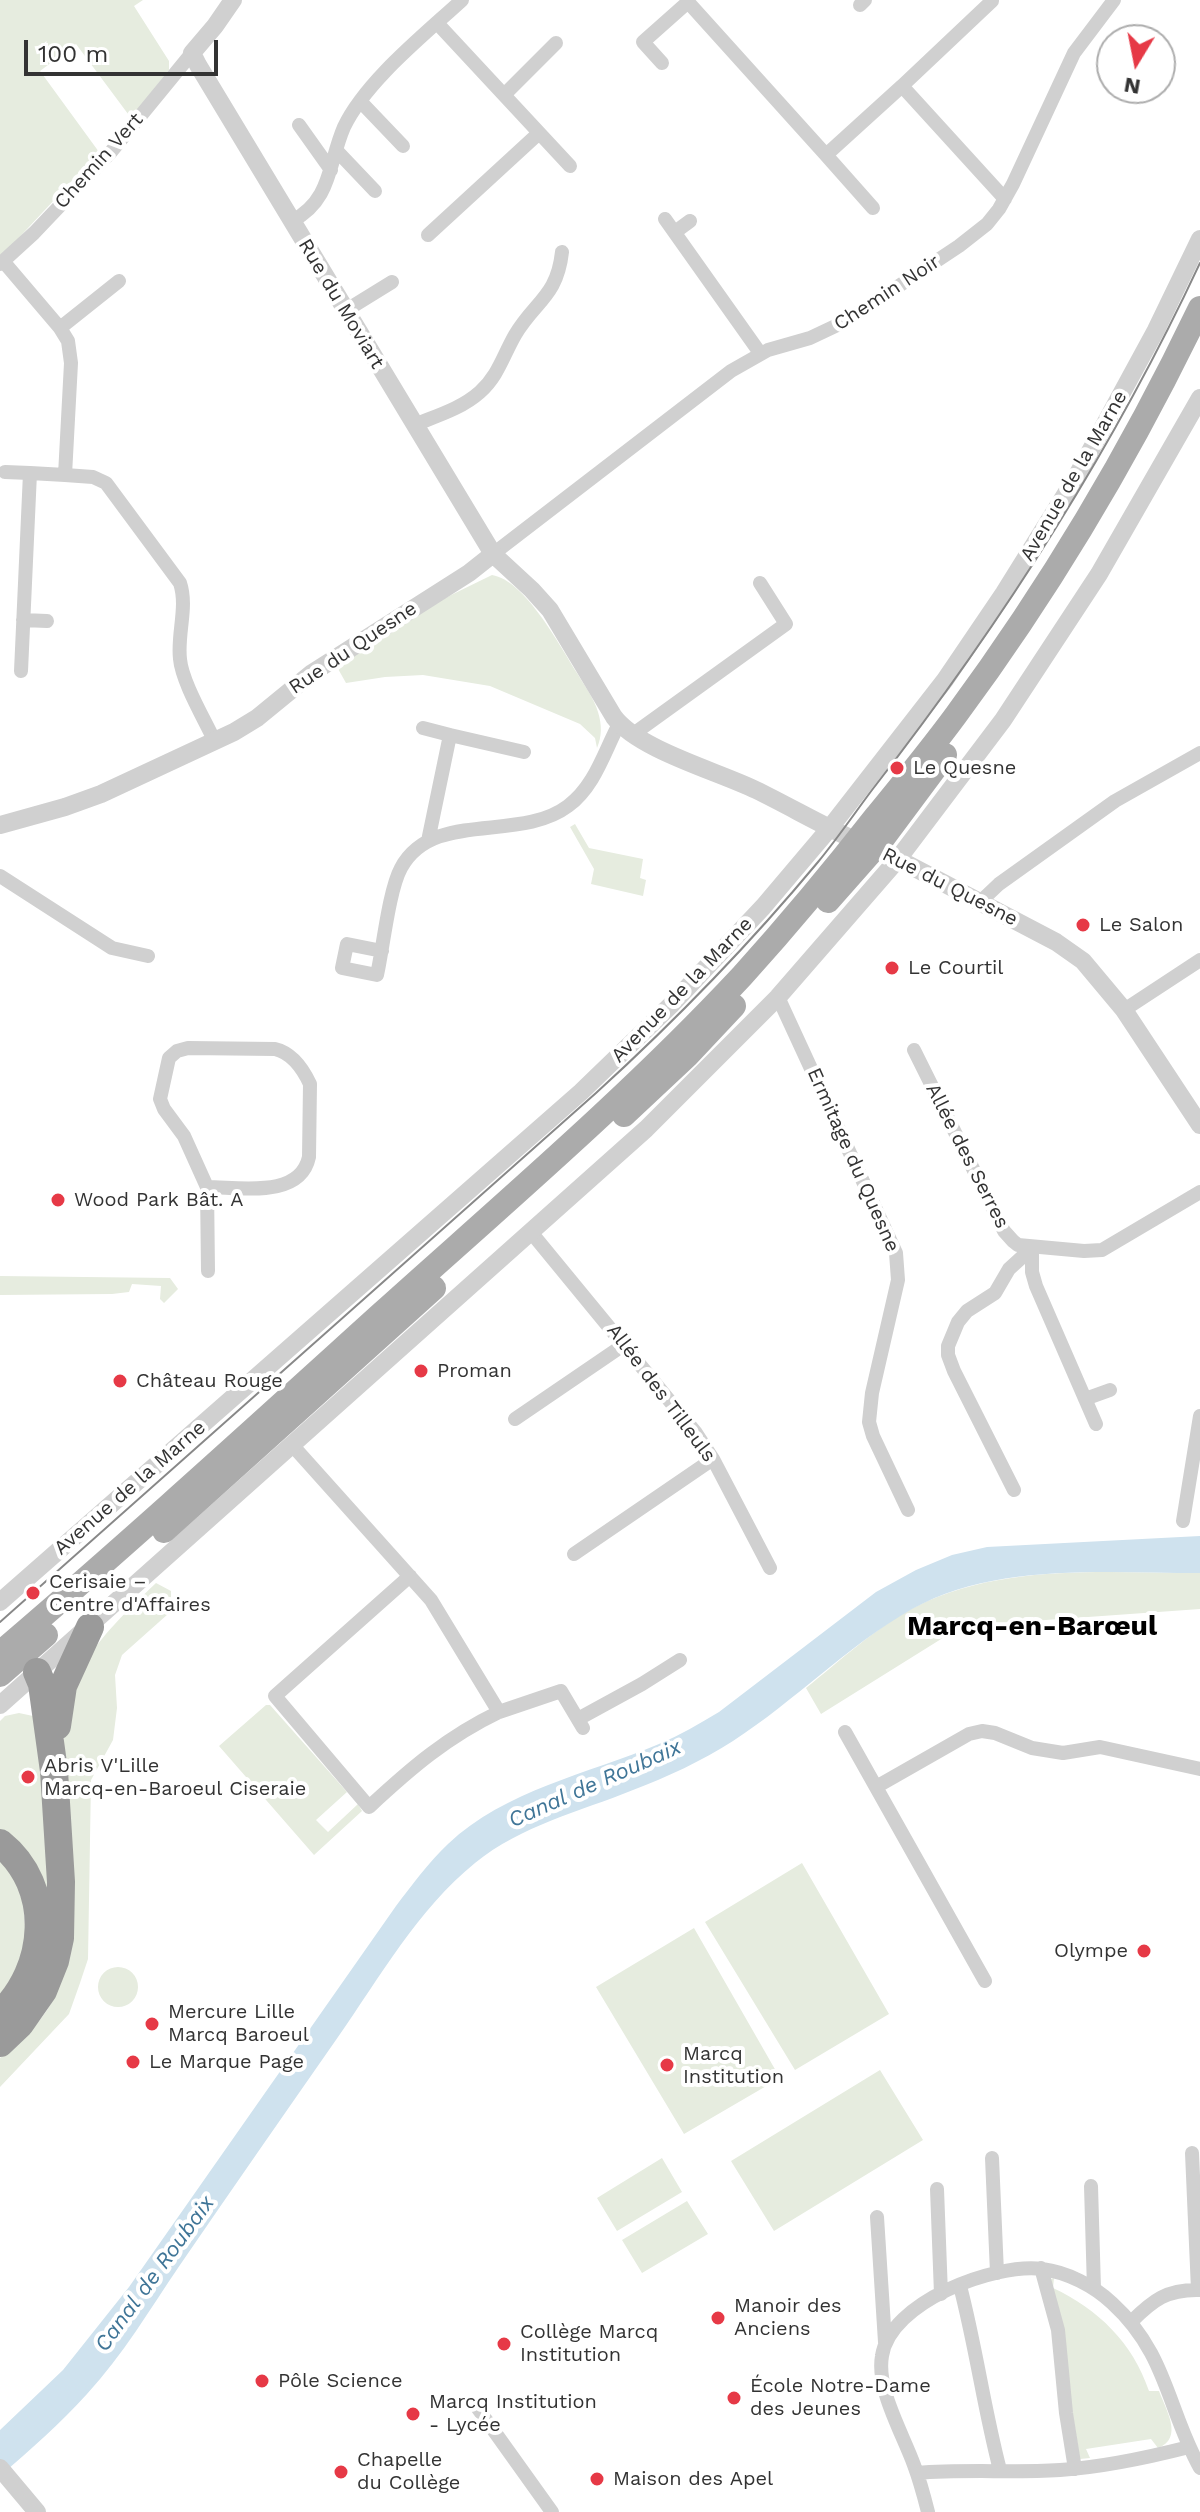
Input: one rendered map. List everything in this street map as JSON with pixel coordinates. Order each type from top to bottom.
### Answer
[{"type":"highway","points":[[54,1771],[61,1694],[69,1669],[90,1627]]},
{"type":"highway","points":[[0,2043],[20,2024],[43,1991],[58,1948],[62,1895],[54,1771],[42,1684],[15,1649]]},
{"type":"highway","points":[[0,1843],[19,1863],[29,1882],[38,1911],[39,1931],[34,1963],[27,1979],[0,2014]]},
{"type":"main road","name":"Avenue de la Marne","points":[[866,845],[1048,581],[1146,415],[1200,308]]},
{"type":"main road","name":"Avenue de la Marne","points":[[0,1675],[15,1649],[153,1520],[626,1091],[741,977],[866,845],[952,746],[1052,598],[1113,500],[1200,337]]},
{"type":"street","points":[[192,53],[233,0]]},
{"type":"street","points":[[292,221],[303,216],[315,204],[324,189],[345,126],[360,101],[377,80],[462,0]]},
{"type":"street","name":"Chemin Noir","points":[[493,554],[709,387],[760,353],[810,338],[846,321],[971,238],[993,217],[1005,199],[1074,53],[1114,0]]},
{"type":"street","points":[[662,63],[643,42],[689,1],[873,208]]},
{"type":"street","points":[[826,155],[992,1]]},
{"type":"street","points":[[437,23],[570,166]]},
{"type":"street","points":[[504,95],[556,43]]},
{"type":"street","name":"Rue du Moviart","points":[[192,53],[493,554]]},
{"type":"street","name":"Chemin Vert","points":[[2,262],[110,153],[192,53]]},
{"type":"street","points":[[902,86],[1005,199]]},
{"type":"street","points":[[360,101],[403,146]]},
{"type":"street","points":[[299,125],[331,170]]},
{"type":"street","points":[[428,235],[539,133]]},
{"type":"street","points":[[336,150],[375,191]]},
{"type":"street","points":[[665,219],[760,353]]},
{"type":"street","points":[[675,232],[690,221]]},
{"type":"street","name":"Avenue de la Marne","points":[[0,1602],[581,1092],[716,959],[829,829],[945,680],[1033,548],[1115,407],[1200,239]]},
{"type":"street","points":[[414,425],[462,405],[492,380],[517,332],[552,289],[559,274],[562,252]]},
{"type":"street","points":[[2,262],[68,341],[71,363],[65,475]]},
{"type":"street","points":[[60,328],[119,281]]},
{"type":"street","points":[[345,311],[392,282]]},
{"type":"street","name":"Avenue de la Marne","points":[[0,1705],[15,1649],[90,1627],[646,1129],[778,997],[898,859],[1003,720],[1065,627],[1200,398]]},
{"type":"street","points":[[5,472],[93,477],[106,483],[180,583],[183,595],[181,668],[215,742]]},
{"type":"street","points":[[21,671],[30,473]]},
{"type":"street","points":[[493,554],[550,610],[626,729]]},
{"type":"street","name":"Rue du Quesne","points":[[0,825],[101,794],[248,724],[312,673],[469,573],[493,554]]},
{"type":"street","points":[[382,951],[398,875],[415,850],[428,841],[470,830],[529,824],[561,811],[581,795],[626,729],[786,624],[760,583]]},
{"type":"street","points":[[23,620],[47,621]]},
{"type":"street","points":[[423,728],[524,752]]},
{"type":"street","name":"Rue du Quesne","points":[[626,729],[754,789],[829,829],[898,859],[1074,954],[1091,968],[1124,1010],[1200,1125]]},
{"type":"street","points":[[428,841],[450,735]]},
{"type":"street","points":[[980,902],[999,884],[1115,801],[1200,753]]},
{"type":"street","points":[[0,876],[112,948],[148,956]]},
{"type":"street","points":[[1124,1010],[1200,960]]},
{"type":"street","name":"Ermitage du Quesne","points":[[778,997],[894,1246],[898,1261],[898,1280],[872,1393],[869,1422],[908,1510]]},
{"type":"street","points":[[207,1187],[282,1186],[294,1180],[306,1166],[309,1157],[310,1084],[285,1052],[275,1049],[188,1048],[177,1051],[169,1058],[160,1093],[161,1103],[184,1136],[207,1187],[208,1271]]},
{"type":"street","name":"Allée des Serres","points":[[914,1050],[1004,1231],[1013,1241],[1032,1248]]},
{"type":"street","points":[[1014,1490],[954,1371],[948,1350],[953,1330],[963,1314],[992,1296],[1009,1269],[1032,1248],[1102,1250],[1200,1192]]},
{"type":"street","name":"Allée des Tilleuls","points":[[530,1231],[696,1433],[713,1459],[770,1568]]},
{"type":"street","points":[[1032,1248],[1032,1272],[1036,1286],[1096,1424]]},
{"type":"street","points":[[515,1419],[625,1344]]},
{"type":"street","points":[[1085,1399],[1110,1390]]},
{"type":"street","points":[[1183,1521],[1200,1416]]},
{"type":"street","points":[[293,1446],[431,1600],[499,1712]]},
{"type":"street","points":[[574,1554],[713,1459]]},
{"type":"street","points":[[410,1576],[275,1696],[369,1807],[427,1754],[499,1712],[561,1691],[580,1723],[680,1660]]},
{"type":"street","points":[[876,1787],[969,1734],[982,1731],[1032,1748],[1063,1753],[1100,1747],[1200,1769]]},
{"type":"street","points":[[845,1732],[985,1981]]},
{"type":"street","points":[[1131,2322],[1154,2300],[1179,2291],[1199,2290],[1192,2153]]},
{"type":"street","points":[[992,2158],[997,2273]]},
{"type":"street","points":[[1091,2186],[1094,2289]]},
{"type":"street","points":[[937,2189],[941,2294]]},
{"type":"street","points":[[877,2217],[885,2343],[881,2366],[883,2384],[917,2473],[928,2512]]},
{"type":"street","points":[[885,2343],[906,2316],[960,2286],[1022,2268],[1041,2268],[1063,2274],[1094,2289],[1131,2322],[1157,2361],[1200,2468]]},
{"type":"street","points":[[1041,2268],[1058,2330],[1075,2469]]},
{"type":"street","points":[[960,2286],[974,2337],[989,2427],[1000,2470]]},
{"type":"street","points":[[474,2403],[552,2512]]},
{"type":"street","points":[[917,2473],[954,2469],[1075,2469],[1121,2463],[1189,2447]]},
{"type":"street","points":[[0,2468],[37,2512]]},
{"type":"shaded area","points":[[0,0],[143,0],[134,6],[169,61],[169,70],[131,118],[76,44],[40,71],[99,152],[0,255]]},
{"type":"shaded area","points":[[492,575],[517,589],[529,601],[589,692],[600,721],[601,735],[597,748],[595,738],[580,724],[490,686],[423,675],[346,683],[337,667],[445,598]]},
{"type":"shaded area","points":[[575,824],[589,848],[643,859],[640,878],[646,880],[643,896],[591,884],[594,869],[570,827]]},
{"type":"shaded area","points":[[0,1276],[170,1278],[178,1289],[164,1303],[160,1299],[161,1286],[132,1284],[129,1292],[112,1294],[0,1295]]},
{"type":"shaded area","points":[[1091,1572],[1200,1573],[1200,1609],[962,1626],[821,1714],[806,1688],[859,1645],[915,1607],[983,1583]]},
{"type":"shaded area","points":[[156,1583],[171,1591],[168,1614],[122,1655],[115,1675],[117,1708],[113,1740],[91,1780],[88,1959],[69,2014],[0,2087],[0,2058],[35,2027],[57,1992],[69,1955],[74,1915],[64,1747],[68,1692],[88,1657],[106,1634]]},
{"type":"shaded area","points":[[266,1705],[270,1705],[347,1792],[316,1820],[328,1832],[358,1804],[362,1811],[314,1855],[219,1746]]},
{"type":"shaded area","points":[[19,1713],[33,1716],[39,1730],[53,1894],[45,1938],[0,1837],[0,1721],[5,1716]]},
{"type":"shaded area","points":[[0,1859],[22,1891],[27,1949],[0,2001]]},
{"type":"shaded area","points":[[802,1863],[889,2014],[795,2070],[705,1922]]},
{"type":"shaded area","points":[[694,1928],[780,2078],[684,2134],[596,1987]]},
{"type":"shaded area","points":[[118,1967],[132,1973],[138,1987],[132,2001],[118,2007],[104,2001],[98,1987],[104,1973]]},
{"type":"shaded area","points":[[880,2070],[923,2140],[774,2231],[731,2161]]},
{"type":"shaded area","points":[[662,2158],[682,2192],[617,2231],[597,2198]]},
{"type":"shaded area","points":[[687,2201],[708,2234],[642,2273],[622,2240]]},
{"type":"shaded area","points":[[1054,2278],[1053,2288],[1085,2306],[1112,2329],[1134,2358],[1149,2391],[1159,2391],[1171,2423],[1172,2431],[1166,2443],[1158,2448],[1151,2439],[1086,2449],[1090,2458],[1080,2459],[1051,2279]]},
{"type":"water","name":"Canal de Roubaix","points":[[1200,1536],[1200,1573],[1053,1573],[979,1584],[945,1594],[888,1624],[778,1709],[709,1755],[659,1780],[531,1829],[475,1863],[435,1901],[401,1945],[112,2364],[66,2416],[0,2476],[0,2430],[63,2370],[129,2287],[396,1906],[420,1874],[471,1825],[548,1785],[632,1755],[697,1725],[719,1712],[876,1592],[952,1555],[987,1547]]},
{"type":"tram line","points":[[0,1622],[596,1093],[683,1010],[792,893],[919,728],[1009,601],[1130,402],[1200,263]]},
{"type":"place","name":"Le Quesne","points":[[897,768]]},
{"type":"place","name":"Le Salon","points":[[1083,925]]},
{"type":"place","name":"Le Courtil","points":[[892,968]]},
{"type":"place","name":"Wood Park Bât. A","points":[[58,1200]]},
{"type":"place","name":"Proman","points":[[421,1371]]},
{"type":"place","name":"Château Rouge","points":[[120,1381]]},
{"type":"place","name":"Cerisaie – Centre d'Affaires","points":[[33,1593]]},
{"type":"place","name":"Abris V'Lille Marcq-en-Baroeul Ciseraie","points":[[28,1777]]},
{"type":"place","name":"Olympe","points":[[1144,1951]]},
{"type":"place","name":"Mercure Lille Marcq Baroeul","points":[[152,2024]]},
{"type":"place","name":"Le Marque Page","points":[[133,2062]]},
{"type":"place","name":"Marcq Institution","points":[[667,2065]]},
{"type":"place","name":"Manoir des Anciens","points":[[718,2318]]},
{"type":"place","name":"Collège Marcq Institution","points":[[504,2344]]},
{"type":"place","name":"Pôle Science","points":[[262,2381]]},
{"type":"place","name":"École Notre-Dame des Jeunes","points":[[734,2398]]},
{"type":"place","name":"Marcq Institution - Lycée","points":[[413,2414]]},
{"type":"place","name":"Chapelle du Collège","points":[[341,2472]]},
{"type":"place","name":"Maison des Apel","points":[[597,2479]]},
{"type":"district","name":"Marcq-en-Barœul","points":[[1032,1627]]}]
